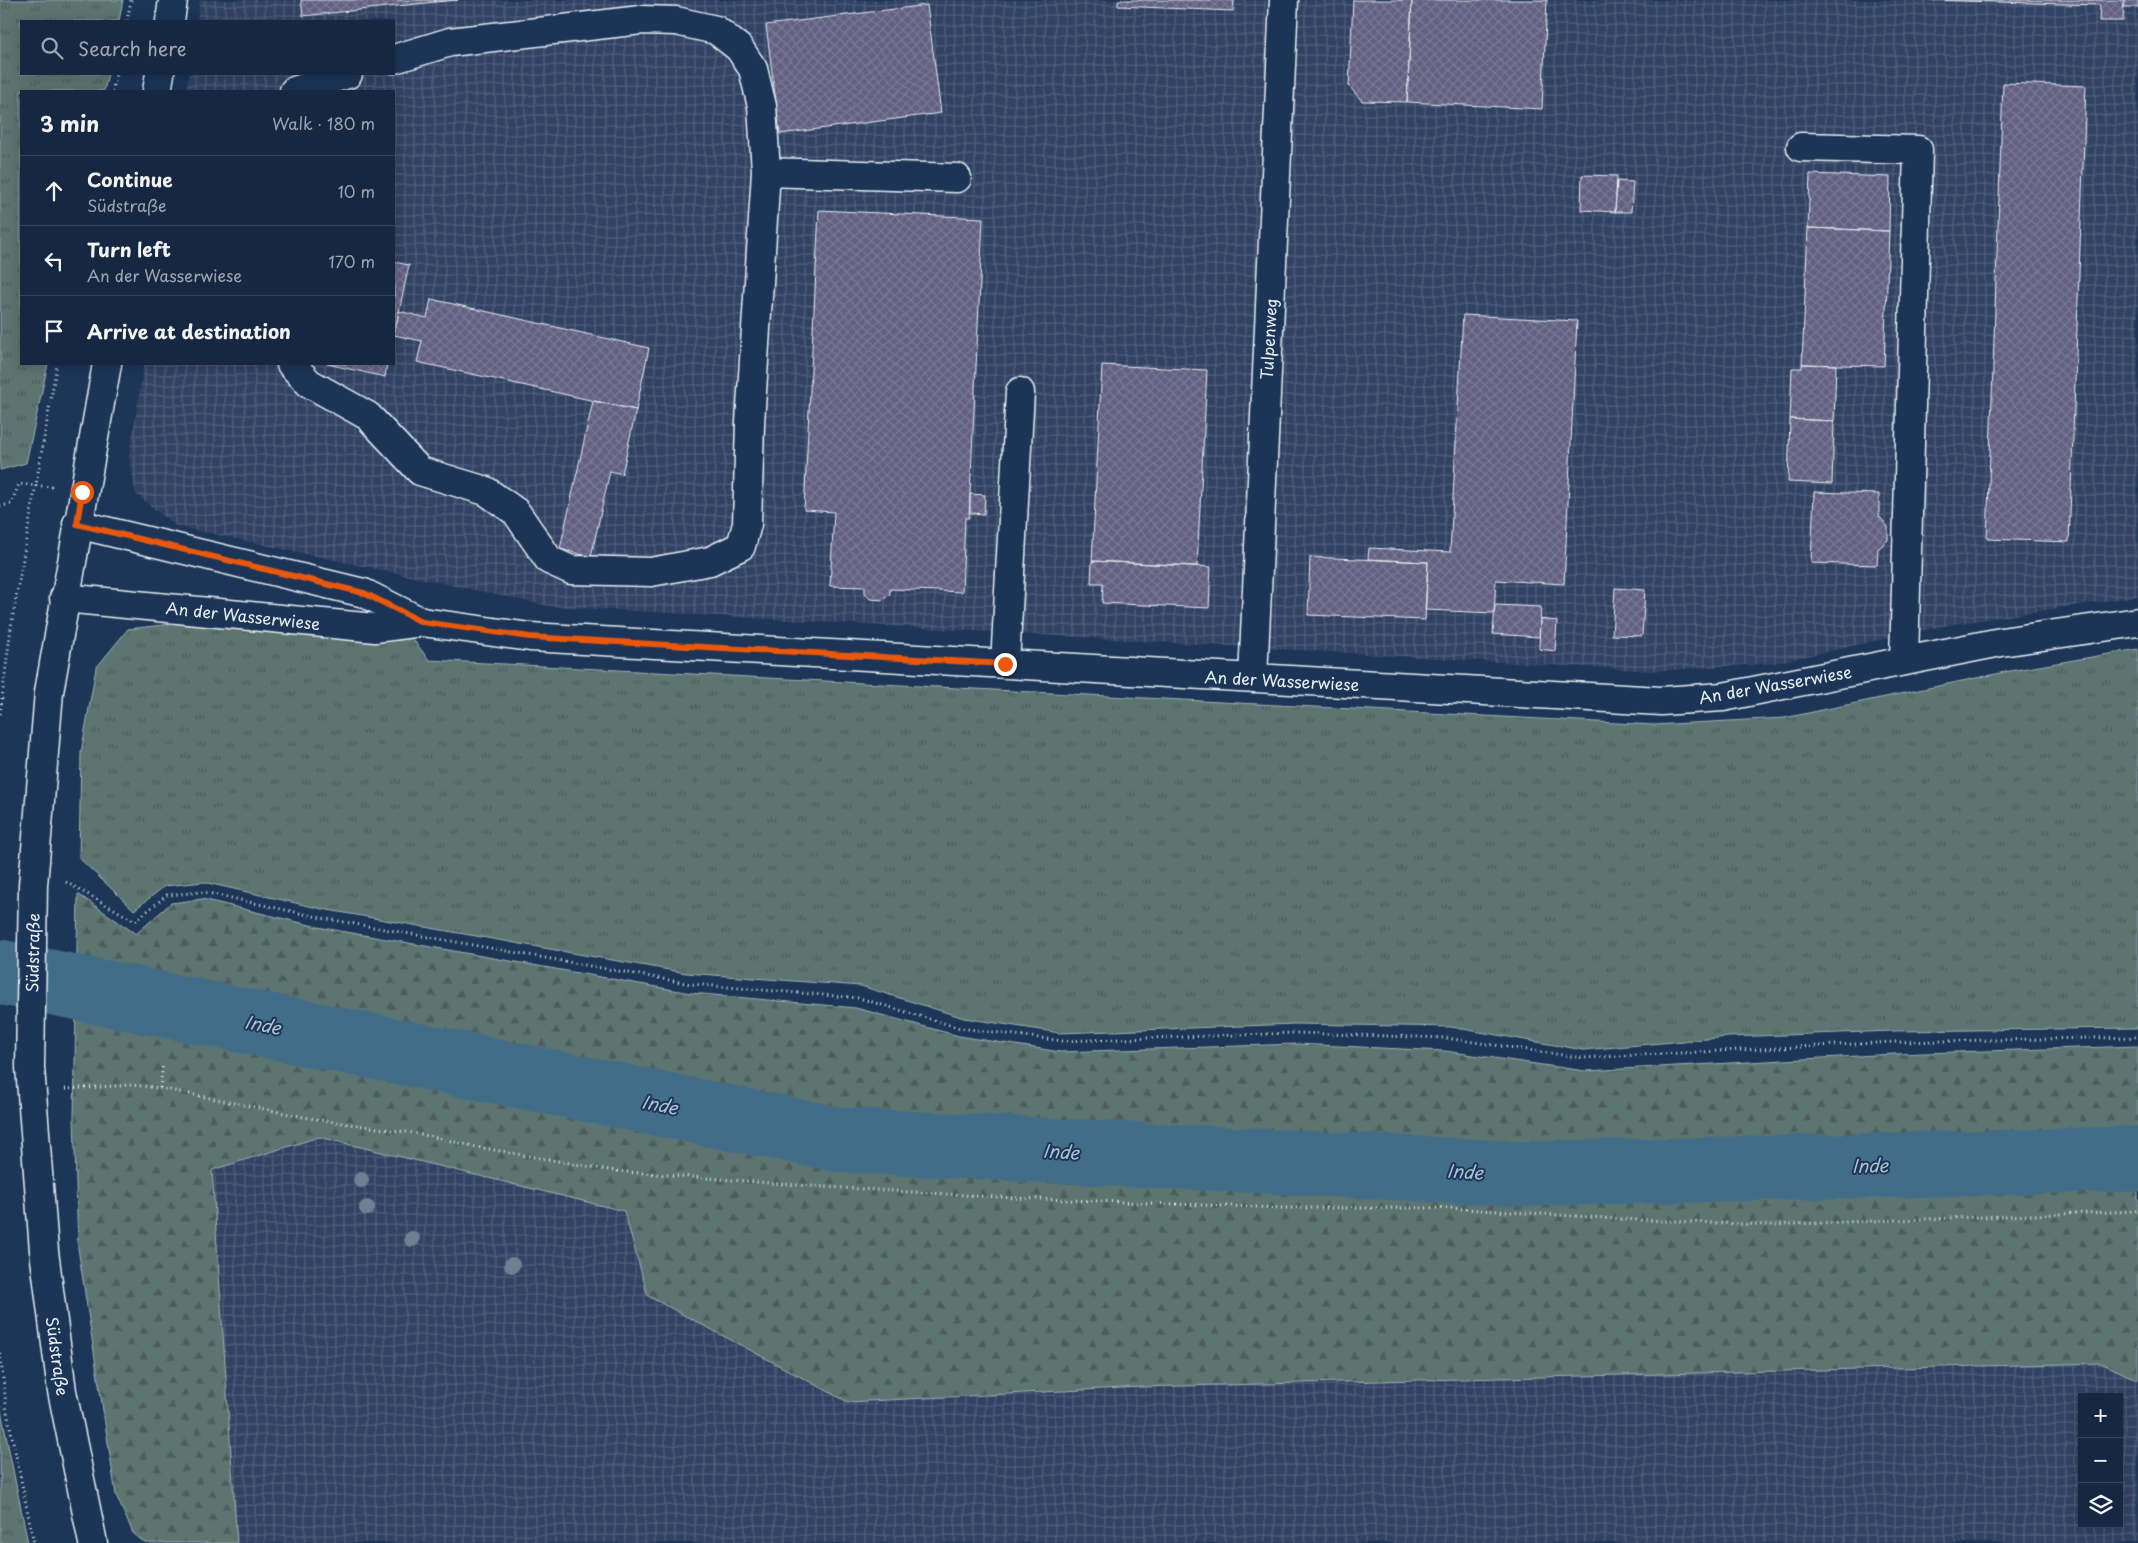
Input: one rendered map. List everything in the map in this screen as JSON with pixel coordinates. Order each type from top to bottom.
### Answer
[{"type":"street","points":[[170,20],[174,0]]},
{"type":"street","name":"Tulpenweg","points":[[1253,678],[1284,0]]},
{"type":"street","points":[[291,365],[309,383],[368,416],[420,471],[486,491],[516,512],[549,560],[571,570],[651,572],[710,561],[741,546],[747,524],[750,423],[766,172],[762,106],[753,69],[739,48],[716,30],[676,20],[641,20],[450,42],[395,59]]},
{"type":"street","points":[[157,90],[160,75]]},
{"type":"street","points":[[297,90],[345,75]]},
{"type":"street","points":[[1801,147],[1918,150],[1904,661]]},
{"type":"street","points":[[766,172],[957,178]]},
{"type":"street","name":"Südstraße","points":[[92,1543],[62,1391],[44,1251],[31,1078],[34,874],[49,692],[82,492],[106,365]]},
{"type":"street","points":[[1005,664],[1020,392]]},
{"type":"street","name":"An der Wasserwiese","points":[[77,524],[364,593],[422,622]]},
{"type":"street","name":"An der Wasserwiese","points":[[64,598],[375,628],[422,622],[530,637],[1661,701],[1723,697],[2001,642],[2138,622]]},
{"type":"path","points":[[127,20],[131,0]]},
{"type":"path","points":[[112,90],[116,75]]},
{"type":"path","points":[[0,714],[11,627],[57,365]]},
{"type":"path","points":[[0,506],[10,504],[19,484],[35,484],[82,492]]},
{"type":"path","points":[[34,874],[135,920],[167,895],[204,892],[322,918],[691,984],[859,998],[960,1028],[1063,1041],[1305,1033],[1446,1038],[1583,1058],[1896,1042],[2138,1037]]},
{"type":"path","points":[[160,1088],[163,1064]]},
{"type":"path","points":[[31,1078],[160,1088],[314,1119],[420,1134],[476,1147],[615,1170],[810,1186],[1015,1198],[1282,1208],[1448,1208],[1619,1219],[1767,1225],[2138,1211]]},
{"type":"path","points":[[0,1353],[7,1412],[34,1543]]},
{"type":"shaded area","points":[[200,0],[2138,0],[2138,596],[1948,625],[1775,663],[1653,671],[548,606],[176,526],[136,494],[129,457],[144,365],[395,365],[395,90],[186,90],[189,75],[395,75],[395,20],[197,20]]},
{"type":"shaded area","points":[[319,1137],[625,1211],[648,1296],[848,1402],[1142,1387],[2102,1363],[2138,1380],[2138,1543],[237,1543],[212,1170]]},
{"type":"green space","points":[[0,0],[123,0],[119,20],[20,20],[20,75],[108,75],[104,90],[20,90],[20,365],[48,365],[26,463],[0,470]]},
{"type":"green space","points":[[180,623],[412,638],[429,660],[1654,725],[1784,718],[2010,671],[2138,649],[2138,1028],[1894,1031],[1729,1037],[1583,1050],[1451,1027],[1295,1024],[1060,1033],[964,1018],[861,986],[686,973],[322,909],[203,882],[165,886],[134,910],[79,858],[81,753],[96,668],[128,629]]},
{"type":"green space","points":[[78,894],[136,934],[171,903],[202,899],[318,927],[691,993],[856,1008],[959,1036],[1060,1052],[1297,1044],[1445,1051],[1585,1071],[1894,1054],[2138,1046],[2138,1380],[2101,1363],[1142,1387],[848,1402],[648,1296],[624,1211],[319,1137],[212,1170],[237,1543],[145,1543],[133,1533],[116,1495],[78,1248],[74,1118]]},
{"type":"green space","points":[[0,1406],[28,1543],[0,1543]]},
{"type":"building","points":[[301,0],[435,0],[435,2],[303,16]]},
{"type":"building","points":[[435,0],[458,0],[435,2]]},
{"type":"building","points":[[1118,0],[1234,0],[1233,11],[1118,6]]},
{"type":"building","points":[[1353,0],[1412,0],[1407,102],[1362,101],[1349,86]]},
{"type":"building","points":[[1412,0],[1547,0],[1542,109],[1407,102]]},
{"type":"building","points":[[1927,0],[2124,0],[2123,21],[2099,21],[2100,5]]},
{"type":"building","points":[[2124,0],[2138,0],[2138,7],[2124,7]]},
{"type":"building","points":[[927,5],[941,113],[780,134],[766,25]]},
{"type":"building","points":[[2003,83],[2086,86],[2069,542],[1987,539]]},
{"type":"building","points":[[1810,174],[1890,177],[1889,231],[1808,228]]},
{"type":"building","points":[[1582,175],[1617,176],[1615,212],[1581,210]]},
{"type":"building","points":[[1617,181],[1633,182],[1631,212],[1615,212]]},
{"type":"building","points":[[819,210],[983,218],[969,518],[965,518],[962,592],[890,589],[890,594],[883,600],[870,599],[865,593],[865,587],[830,586],[834,512],[804,510]]},
{"type":"building","points":[[1808,228],[1889,231],[1884,366],[1802,364]]},
{"type":"building","points":[[395,262],[409,265],[395,330]]},
{"type":"building","points":[[431,299],[649,348],[636,410],[417,362],[422,341],[395,335],[399,311],[427,318]]},
{"type":"building","points":[[1463,315],[1577,321],[1564,584],[1496,580],[1494,613],[1425,610],[1428,562],[1368,559],[1369,548],[1450,552]]},
{"type":"building","points":[[1802,364],[1836,365],[1834,421],[1790,419],[1792,368],[1802,368]]},
{"type":"building","points":[[331,365],[387,365],[385,377]]},
{"type":"building","points":[[1102,365],[1207,370],[1197,566],[1092,561]]},
{"type":"building","points":[[593,401],[636,410],[622,474],[610,471],[591,557],[560,549]]},
{"type":"building","points":[[1790,419],[1834,421],[1832,484],[1788,482]]},
{"type":"building","points":[[1814,492],[1879,494],[1879,516],[1888,527],[1888,540],[1878,549],[1877,565],[1811,563]]},
{"type":"building","points":[[970,494],[985,495],[984,514],[970,513]]},
{"type":"building","points":[[1310,557],[1428,562],[1425,620],[1308,615]]},
{"type":"building","points":[[1092,561],[1211,567],[1209,608],[1102,603],[1103,583],[1091,583]]},
{"type":"building","points":[[1615,588],[1645,590],[1642,636],[1612,635]]},
{"type":"building","points":[[1495,605],[1541,607],[1539,637],[1493,634]]},
{"type":"building","points":[[1540,619],[1557,621],[1555,651],[1539,649]]},
{"type":"waterway","name":"Inde","points":[[0,972],[841,1140],[1523,1174],[2138,1159]]},
{"type":"route","points":[[82,492],[77,524],[364,593],[422,622],[530,637],[1005,664]]}]
